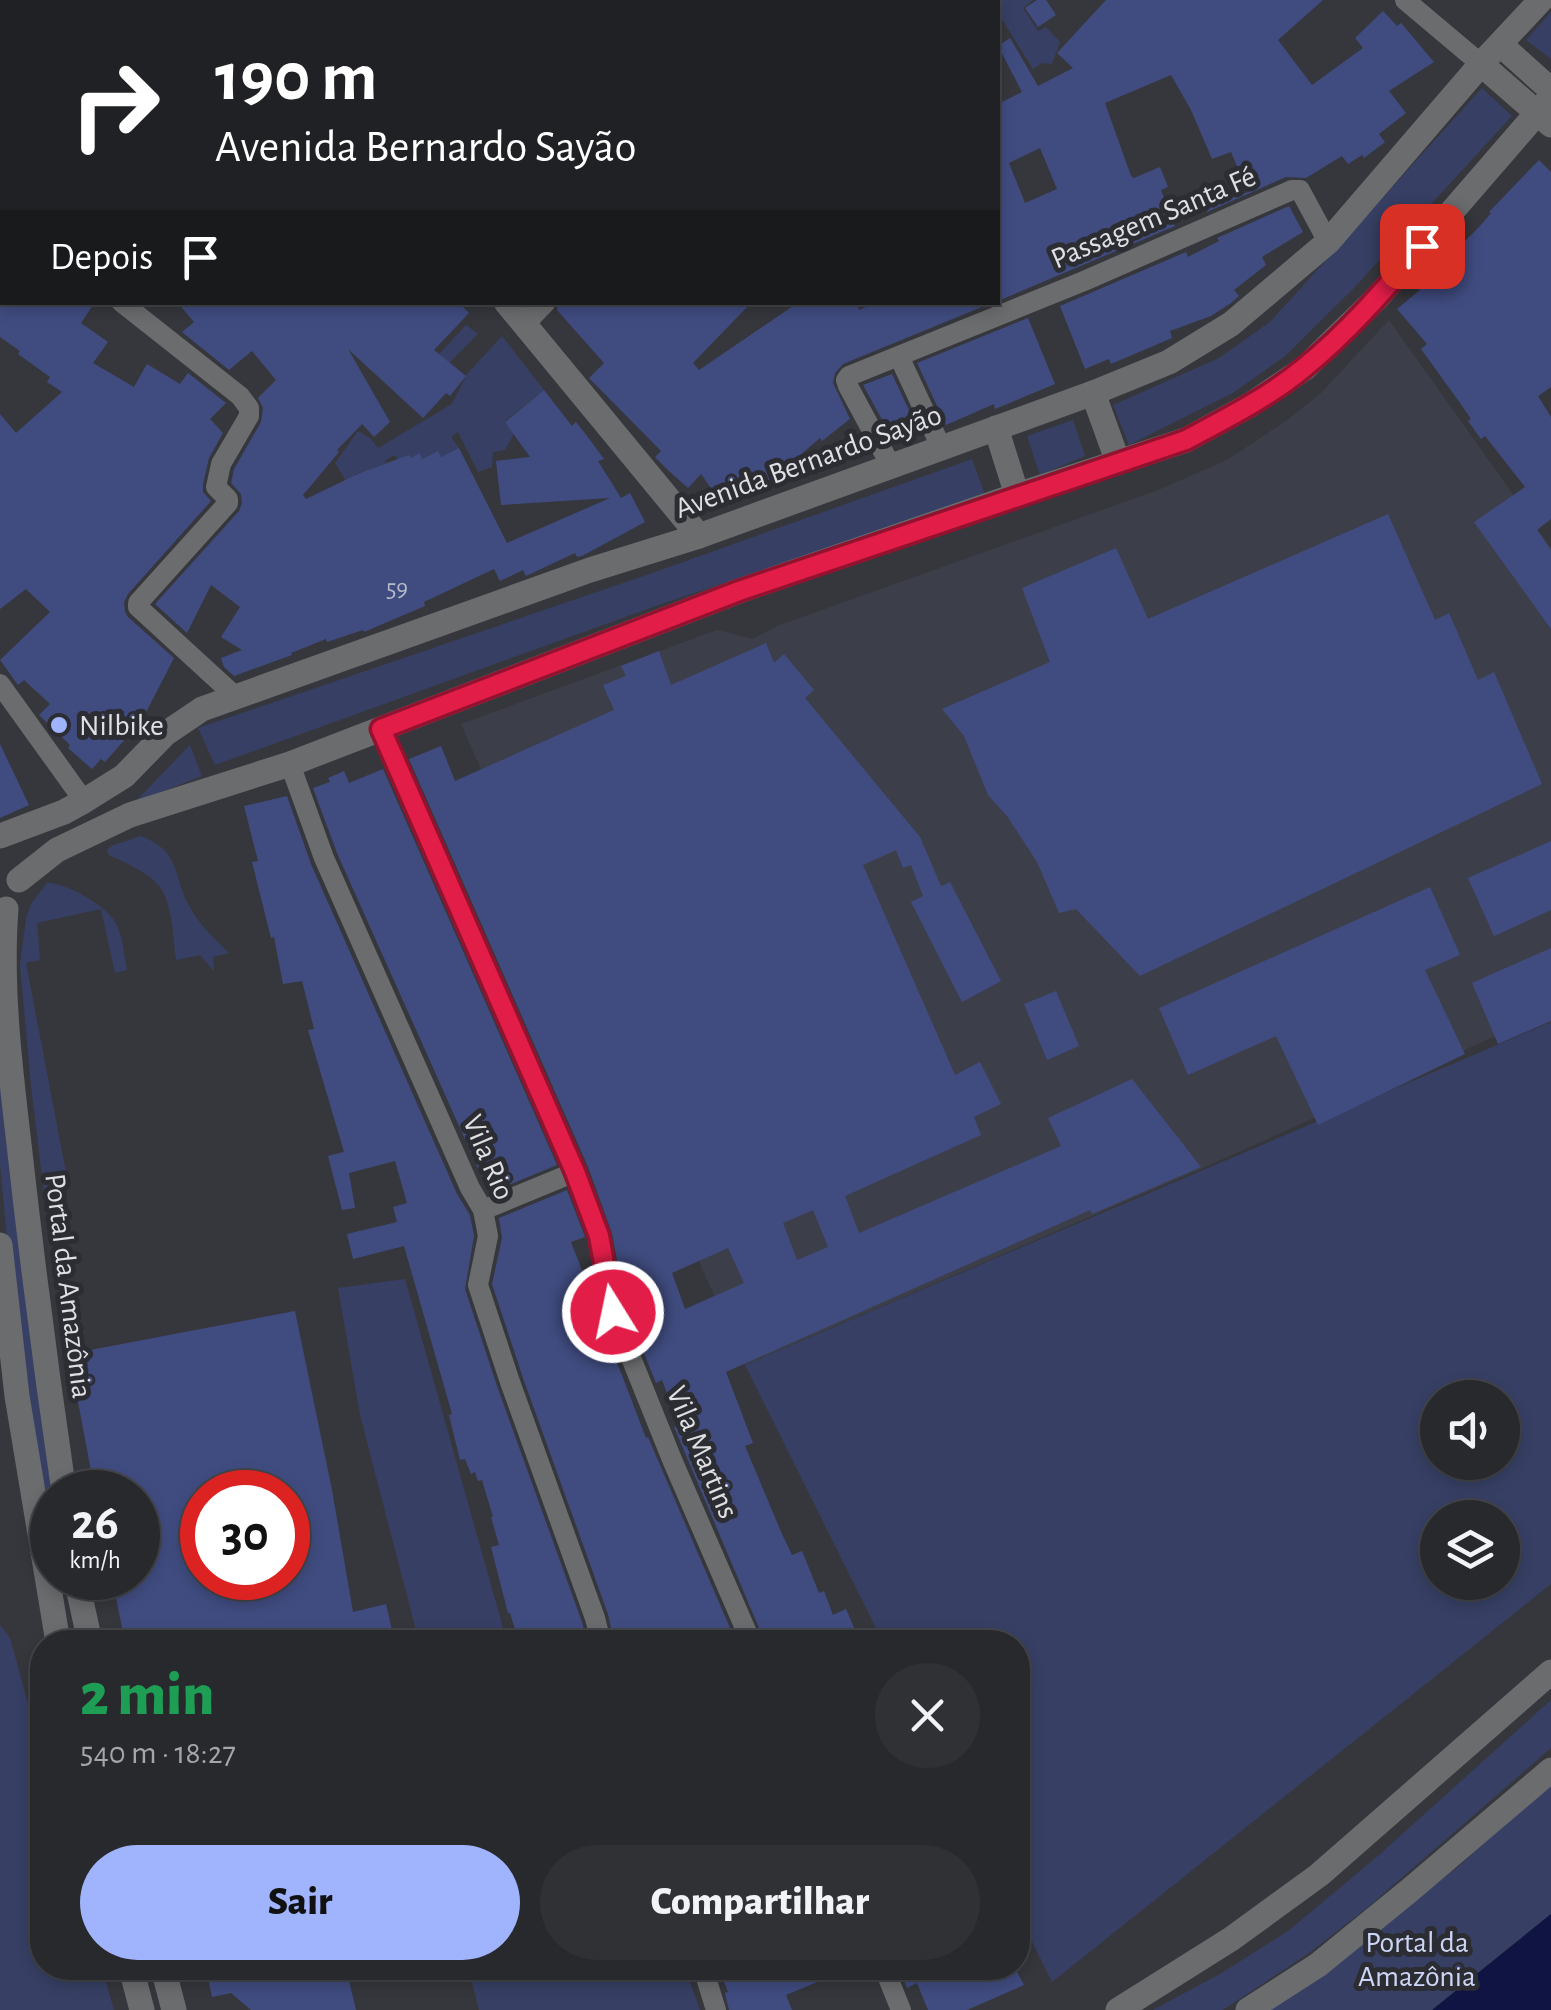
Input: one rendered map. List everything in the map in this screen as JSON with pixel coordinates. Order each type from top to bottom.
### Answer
[{"type":"street","points":[[1405,0],[1481,64],[1548,106]]},
{"type":"street","name":"Avenida Bernardo Sayão","points":[[0,836],[64,812],[124,776],[165,734],[202,709],[590,570],[699,536],[1169,362],[1232,324],[1328,242],[1541,0]]},
{"type":"street","points":[[1501,45],[1548,106]]},
{"type":"street","points":[[0,845],[13,860],[18,880],[56,850],[130,816],[290,764],[739,591],[1186,440],[1250,405],[1304,368],[1376,298],[1548,106]]},
{"type":"street","name":"Passagem Santa Fé","points":[[891,466],[848,386],[849,376],[1084,281],[1292,190],[1300,190],[1328,242]]},
{"type":"street","points":[[125,305],[226,384],[249,408],[249,416],[219,469],[216,487],[228,503],[138,603],[236,696]]},
{"type":"street","points":[[508,305],[699,536]]},
{"type":"street","points":[[524,324],[543,305]]},
{"type":"street","points":[[903,364],[941,446]]},
{"type":"street","points":[[1092,393],[1118,462]]},
{"type":"street","points":[[996,428],[1017,495]]},
{"type":"street","points":[[0,684],[84,801]]},
{"type":"street","name":"Vila Martins","points":[[381,729],[575,1172],[599,1236],[613,1312],[672,1462],[747,1630]]},
{"type":"street","name":"Vila Rio","points":[[290,764],[360,944],[483,1210],[488,1236],[478,1285],[598,1630]]},
{"type":"street","name":"Portal da Amazônia","points":[[18,880],[13,900],[3,911],[2,952],[37,1304],[61,1470]]},
{"type":"street","points":[[483,1210],[575,1172]]},
{"type":"street","points":[[0,1245],[17,1396],[56,1630]]},
{"type":"street","points":[[81,1600],[87,1630]]},
{"type":"street","points":[[1118,2010],[1232,1940],[1319,1875],[1551,1672]]},
{"type":"street","points":[[1248,2010],[1318,1964],[1551,1770]]},
{"type":"street","points":[[134,1980],[142,2010]]},
{"type":"street","points":[[166,1980],[174,2010]]},
{"type":"street","points":[[707,1980],[716,2010]]},
{"type":"street","points":[[889,1980],[901,2010]]},
{"type":"shaded area","points":[[1389,320],[1551,548],[1551,1011],[1201,1169],[745,1365],[461,724],[717,630],[753,639],[777,626],[1158,490],[1227,460],[1321,393]]},
{"type":"shaded area","points":[[1551,1914],[1551,2010],[1432,2010]]},
{"type":"green space","points":[[1000,0],[1033,0],[1023,8],[1038,31],[1046,27],[1060,42],[1052,64],[1042,63],[1033,69],[1000,16]]},
{"type":"green space","points":[[1551,12],[1551,59],[1526,40]]},
{"type":"green space","points":[[1482,88],[1512,116],[1352,290],[1285,356],[1233,393],[1129,445],[1113,405],[1219,358],[1270,322]]},
{"type":"green space","points":[[466,325],[478,334],[431,381],[431,363]]},
{"type":"green space","points":[[502,336],[544,390],[505,421],[514,434],[505,450],[493,452],[492,467],[478,472],[458,432],[451,437],[459,448],[441,457],[437,451],[422,459],[419,454],[398,460],[395,455],[386,463],[356,474],[350,487],[335,463],[358,431],[378,448],[452,404],[467,374]]},
{"type":"green space","points":[[1073,420],[1085,456],[1040,475],[1027,436]]},
{"type":"green space","points":[[972,459],[985,495],[653,607],[215,765],[198,728],[641,577]]},
{"type":"green space","points":[[190,745],[202,776],[135,802]]},
{"type":"green space","points":[[141,836],[163,848],[192,911],[229,953],[213,957],[214,971],[200,955],[176,960],[162,890],[145,874],[109,855],[107,850],[111,846]]},
{"type":"green space","points":[[47,883],[74,891],[95,902],[110,915],[120,933],[127,970],[115,973],[101,909],[37,923],[40,960],[26,963],[69,1188],[44,1193],[20,965],[26,919],[31,904]]},
{"type":"green space","points":[[1551,1022],[1551,1584],[1052,1982],[1030,1937],[1030,1630],[877,1630],[745,1365]]},
{"type":"green space","points":[[0,1071],[49,1470],[39,1470],[0,1164]]},
{"type":"green space","points":[[405,1279],[504,1630],[416,1630],[360,1415],[338,1288]]},
{"type":"green space","points":[[0,1625],[10,1638],[30,1710],[30,1980],[105,1980],[114,2010],[0,2010]]},
{"type":"green space","points":[[1551,1700],[1551,1748],[1368,1907],[1309,1953],[1223,2010],[1153,2010],[1288,1931]]},
{"type":"green space","name":"Portal da Amazônia","points":[[1551,1783],[1551,1914],[1432,2010],[1266,2010],[1459,1866]]},
{"type":"green space","points":[[471,1980],[689,1980],[700,2010],[479,2010]]},
{"type":"building","points":[[1037,0],[1046,0],[1056,15],[1038,27],[1025,8]]},
{"type":"building","points":[[1106,0],[1323,0],[1278,40],[1312,85],[1363,48],[1355,38],[1383,11],[1397,26],[1401,23],[1434,62],[1389,91],[1406,113],[1379,134],[1385,142],[1364,158],[1362,155],[1348,164],[1342,156],[1306,178],[1286,177],[1207,212],[1206,208],[1248,192],[1231,152],[1212,159],[1171,75],[1105,103],[1131,176],[1160,167],[1168,187],[1161,190],[1175,226],[1000,300],[1000,103],[1022,92],[1000,45],[1010,38],[1038,86],[1073,68],[1057,53]],"holes":[[[1040,148],[1057,189],[1025,203],[1009,163]]]},
{"type":"building","points":[[1539,160],[1551,172],[1551,387],[1538,396],[1551,417],[1551,519],[1537,530],[1551,550],[1551,629],[1474,522],[1525,487],[1485,436],[1481,439],[1468,421],[1471,419],[1421,349],[1427,344],[1397,309],[1420,290]]},
{"type":"building","points":[[1289,206],[1303,232],[1262,257],[1266,265],[1234,290],[1239,296],[1231,303],[1211,316],[1170,331],[1172,338],[1111,364],[1109,359],[1085,369],[1060,306],[1186,252],[1188,257],[1219,241],[1217,238]]},
{"type":"building","points":[[0,305],[93,305],[81,323],[108,342],[93,363],[134,387],[147,364],[180,384],[188,373],[226,403],[210,419],[223,433],[209,458],[203,484],[203,492],[211,501],[124,602],[128,617],[174,658],[142,720],[105,762],[101,759],[92,769],[39,715],[50,704],[24,680],[18,685],[0,660],[50,612],[26,589],[0,609],[0,414],[16,433],[62,392],[47,382],[50,377],[0,337]]},
{"type":"building","points":[[180,305],[461,305],[469,313],[434,350],[466,376],[450,396],[446,393],[423,418],[348,349],[390,422],[374,437],[362,424],[303,495],[306,499],[409,455],[411,458],[420,453],[422,459],[438,451],[441,457],[459,448],[507,543],[610,498],[501,505],[496,461],[530,457],[505,422],[544,390],[572,426],[576,422],[587,436],[604,459],[598,461],[621,498],[630,493],[645,522],[582,556],[575,553],[526,576],[523,570],[500,581],[494,569],[424,602],[425,606],[364,632],[327,642],[326,639],[234,676],[221,658],[242,650],[221,637],[240,607],[211,585],[187,633],[155,604],[239,511],[241,494],[231,483],[234,469],[261,422],[263,408],[258,398],[276,380],[252,351],[229,370],[182,332],[194,322]]},
{"type":"building","points":[[558,305],[749,305],[693,363],[699,370],[795,305],[857,305],[859,310],[870,305],[987,305],[843,364],[833,383],[850,419],[744,498],[740,492],[722,504],[701,474],[688,488],[655,457],[661,451],[589,378],[604,363],[557,310]]},
{"type":"building","points":[[1028,318],[1055,384],[946,425],[917,363]]},
{"type":"building","points":[[892,374],[917,427],[891,436],[863,385]]},
{"type":"building","points":[[1388,514],[1435,620],[1449,613],[1478,680],[1494,672],[1542,784],[1140,976],[1076,909],[1059,913],[1037,862],[988,795],[964,736],[942,709],[1050,662],[1022,588],[1116,548],[1148,619]]},
{"type":"building","points":[[766,643],[774,663],[784,654],[814,690],[805,698],[920,837],[941,886],[950,882],[1001,981],[962,1002],[911,902],[923,896],[911,865],[903,868],[896,850],[863,865],[955,1075],[980,1062],[1001,1104],[974,1117],[981,1135],[845,1196],[859,1233],[1061,1146],[1048,1118],[1132,1079],[1201,1167],[1092,1214],[1090,1210],[726,1372],[753,1443],[745,1446],[792,1555],[802,1551],[819,1593],[824,1591],[833,1615],[846,1609],[855,1630],[760,1630],[674,1427],[679,1425],[662,1380],[656,1383],[626,1309],[612,1233],[588,1167],[409,759],[441,746],[455,781],[614,710],[603,685],[626,676],[621,666],[659,651],[671,685]],"holes":[[[813,1210],[828,1247],[797,1260],[783,1223]],[[728,1248],[744,1283],[685,1309],[672,1273]]]},
{"type":"building","points":[[0,744],[29,805],[0,818]]},
{"type":"building","points":[[383,769],[557,1165],[489,1193],[337,853],[313,788],[344,771],[349,783]]},
{"type":"building","points":[[287,796],[311,864],[457,1194],[470,1215],[474,1236],[465,1289],[584,1630],[515,1630],[491,1547],[499,1545],[493,1517],[482,1480],[478,1481],[475,1472],[471,1474],[465,1459],[460,1460],[449,1415],[452,1414],[404,1246],[353,1259],[347,1234],[397,1222],[393,1207],[407,1203],[395,1161],[349,1173],[355,1208],[342,1210],[328,1156],[344,1152],[308,1030],[314,1029],[302,981],[283,984],[252,862],[258,861],[244,806]]},
{"type":"building","points":[[1551,841],[1551,910],[1494,936],[1468,878]]},
{"type":"building","points":[[1430,887],[1460,955],[1425,970],[1465,1054],[1318,1125],[1276,1036],[1188,1075],[1159,1008]]},
{"type":"building","points":[[1551,948],[1551,1021],[1498,1044],[1472,983]]},
{"type":"building","points":[[1056,991],[1079,1046],[1047,1060],[1024,1004]]},
{"type":"building","points":[[567,1190],[585,1237],[571,1242],[589,1288],[594,1287],[600,1318],[646,1438],[731,1630],[611,1630],[492,1284],[502,1238],[499,1218]]},
{"type":"building","points":[[295,1311],[353,1612],[386,1604],[392,1630],[123,1630],[116,1600],[160,1600],[160,1470],[91,1470],[69,1354]]},
{"type":"building","points":[[208,1980],[349,1980],[356,2010],[251,2010],[231,1993],[212,1997]]},
{"type":"building","points":[[724,1980],[822,1980],[786,1995],[792,2010],[729,2010],[725,1993],[728,1992]]},
{"type":"building","points":[[904,1980],[1021,1980],[1024,1985],[967,2010],[928,2010],[917,1983],[907,1988]]},
{"type":"place","name":"Nilbike","points":[[59,725]]},
{"type":"route","points":[[613,1312],[599,1236],[575,1172],[381,729],[739,591],[1186,440],[1250,405],[1304,368],[1376,298],[1422,246]]}]
